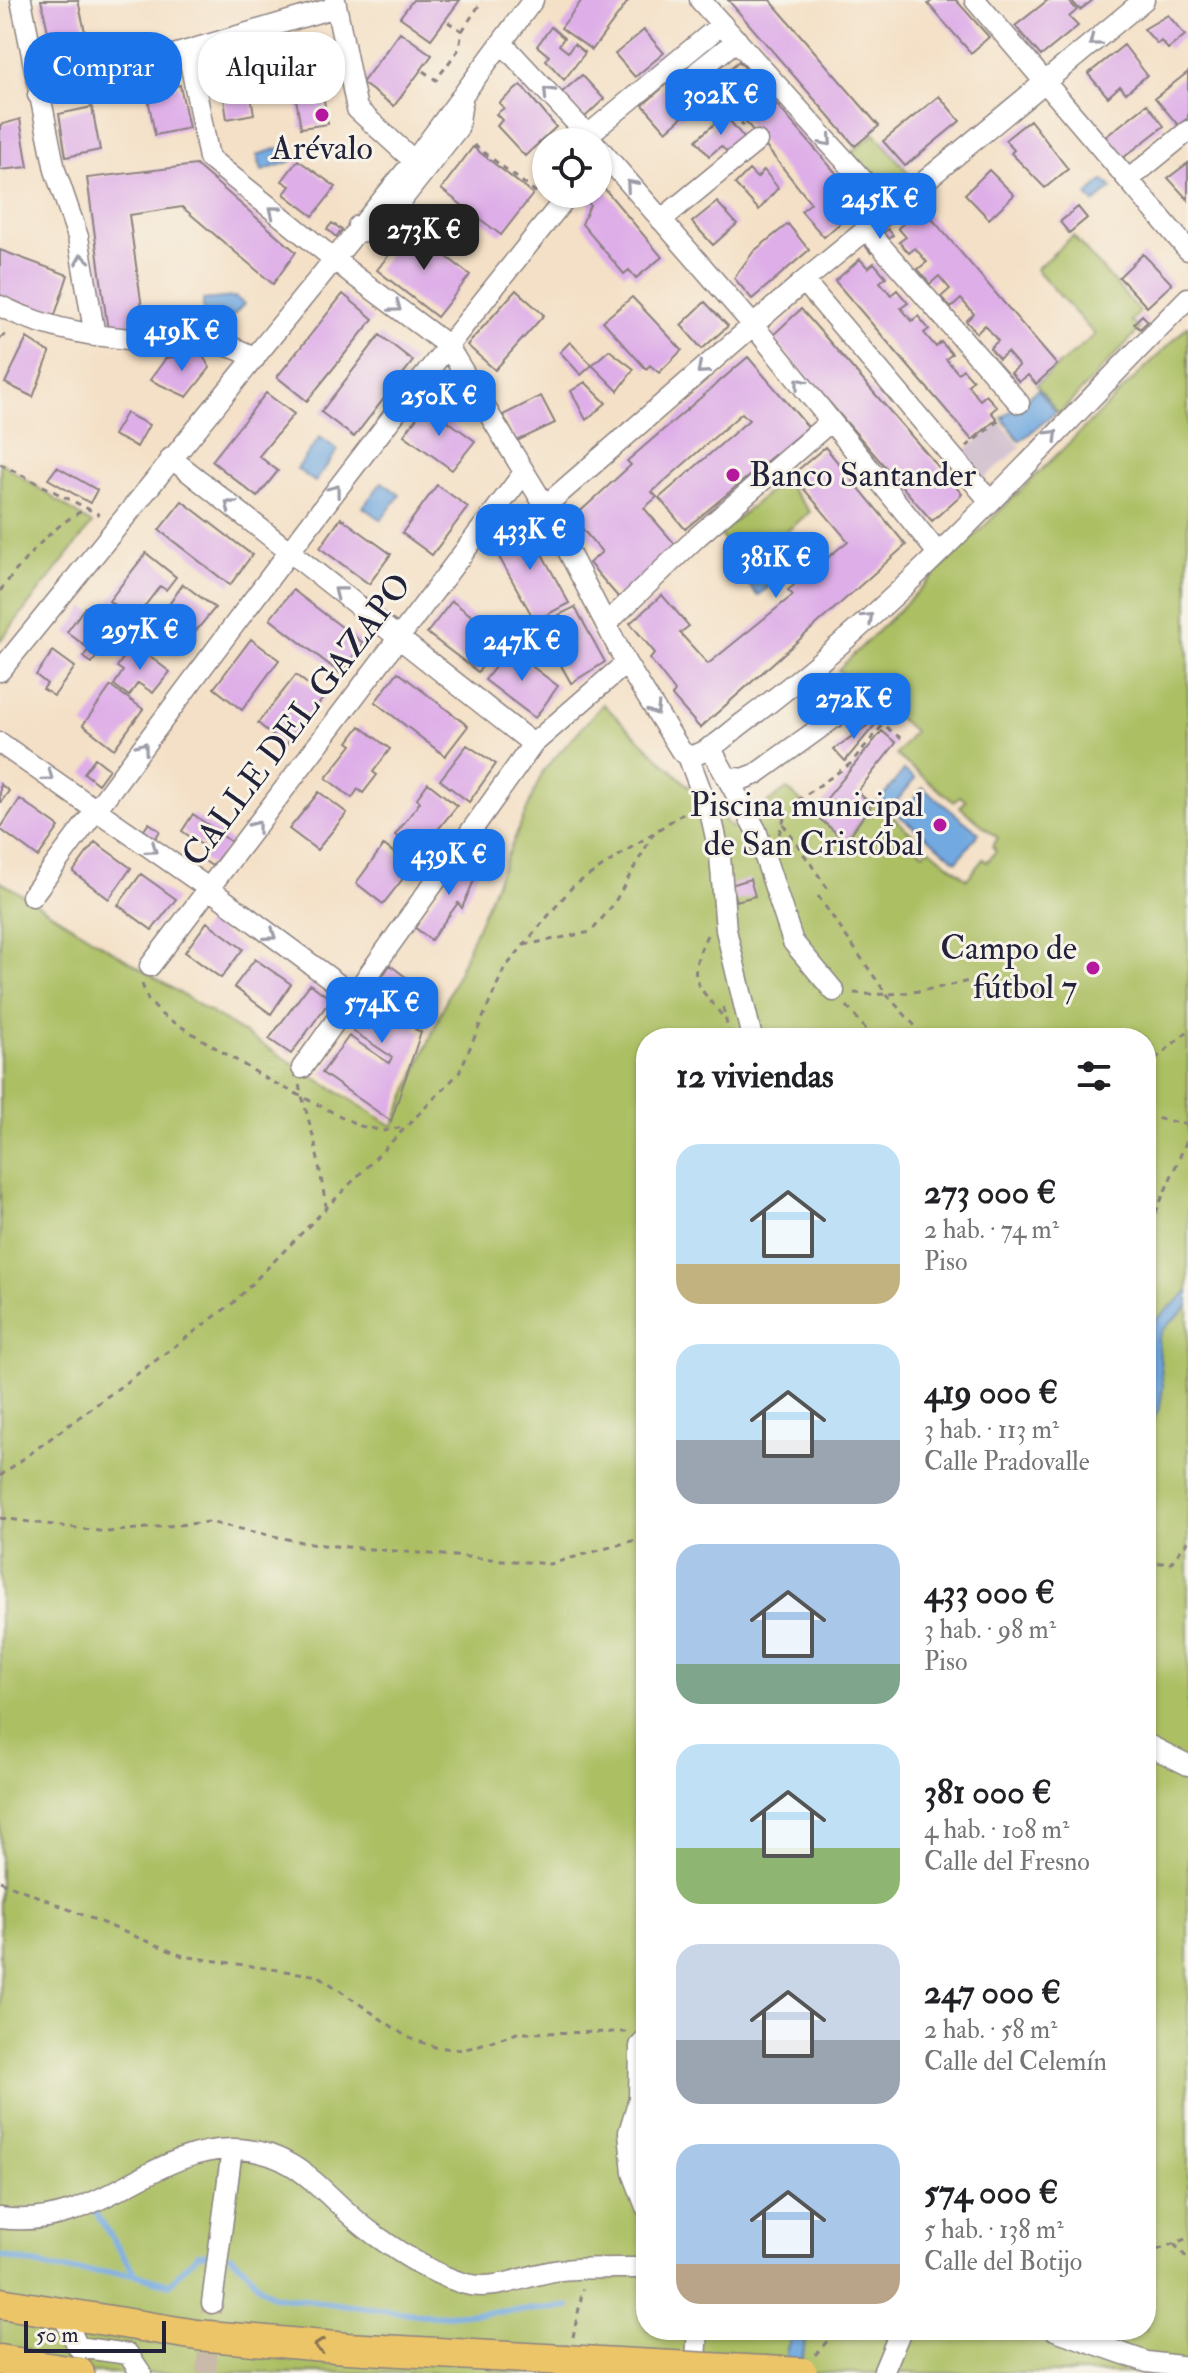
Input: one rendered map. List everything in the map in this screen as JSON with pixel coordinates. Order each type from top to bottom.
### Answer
[{"type":"highway","points":[[0,2296],[54,2312]]},
{"type":"highway","points":[[0,2303],[197,2335],[347,2348],[568,2352],[807,2365]]},
{"type":"highway","points":[[0,2360],[79,2373]]},
{"type":"street","points":[[21,0],[27,32]]},
{"type":"street","points":[[505,39],[518,0]]},
{"type":"street","points":[[0,671],[335,260],[357,232],[362,207],[432,137],[533,0]]},
{"type":"street","points":[[700,0],[889,209]]},
{"type":"street","points":[[975,0],[1188,250]]},
{"type":"street","points":[[545,506],[889,209],[1144,0]]},
{"type":"street","points":[[182,53],[335,3],[357,109],[410,158]]},
{"type":"street","points":[[612,131],[722,24]]},
{"type":"street","points":[[505,39],[580,128]]},
{"type":"street","points":[[697,72],[737,40]]},
{"type":"street","points":[[188,51],[209,158],[447,345],[545,506],[626,663],[681,751],[688,756],[705,800],[720,856],[731,958],[749,1028]]},
{"type":"street","points":[[357,232],[379,229],[441,151],[458,128],[462,97]]},
{"type":"street","points":[[40,104],[55,170],[78,237],[95,336]]},
{"type":"street","points":[[1128,180],[1188,131]]},
{"type":"street","points":[[661,220],[757,141]]},
{"type":"street","points":[[612,165],[753,325],[937,552]]},
{"type":"street","points":[[32,896],[288,552],[447,345],[557,208]]},
{"type":"street","points":[[866,229],[1019,403]]},
{"type":"street","points":[[804,281],[989,500]]},
{"type":"street","points":[[688,756],[710,747],[812,672],[937,552],[1188,298]]},
{"type":"street","points":[[0,306],[36,323],[95,336],[230,343],[255,358]]},
{"type":"street","points":[[606,624],[698,536],[831,421]]},
{"type":"street","points":[[171,458],[533,744]]},
{"type":"street","name":"CALLE DEL GAZAPO","points":[[150,966],[523,474]]},
{"type":"street","points":[[302,1068],[533,744],[626,663]]},
{"type":"street","points":[[728,777],[743,779],[756,774],[849,707],[847,698],[812,672]]},
{"type":"street","points":[[0,743],[208,888],[354,996]]},
{"type":"street","points":[[710,747],[747,810],[793,942],[834,991]]},
{"type":"street","points":[[1156,1749],[1188,1765]]},
{"type":"street","points":[[636,2109],[629,2132],[636,2181]]},
{"type":"street","points":[[0,2218],[54,2218],[92,2205],[183,2158],[232,2149],[271,2153],[304,2172],[374,2235],[467,2284],[494,2286],[558,2270],[636,2268]]},
{"type":"street","points":[[212,2303],[232,2149]]},
{"type":"street","points":[[54,2312],[78,2347],[128,2354],[141,2373]]},
{"type":"street","points":[[695,2373],[697,2340]]},
{"type":"street","points":[[883,2373],[897,2340]]},
{"type":"street","points":[[1084,2340],[1147,2362],[1188,2367]]},
{"type":"path","points":[[482,0],[484,11]]},
{"type":"path","points":[[423,71],[436,80],[459,49],[462,31],[482,0]]},
{"type":"path","points":[[448,22],[462,31]]},
{"type":"path","points":[[711,88],[757,141]]},
{"type":"path","points":[[474,145],[532,181]]},
{"type":"path","points":[[953,458],[996,422]]},
{"type":"path","points":[[0,464],[103,517]]},
{"type":"path","points":[[0,591],[15,571],[71,516],[86,509]]},
{"type":"path","points":[[797,801],[850,764],[883,725],[902,739]]},
{"type":"path","points":[[0,1476],[233,1303],[459,1073],[504,969],[573,886],[656,829],[705,800]]},
{"type":"path","points":[[779,834],[783,810]]},
{"type":"path","points":[[783,824],[828,889]]},
{"type":"path","points":[[524,945],[591,932],[613,905],[656,829]]},
{"type":"path","points":[[818,896],[887,995],[917,1028]]},
{"type":"path","points":[[723,901],[694,964],[695,981],[724,1018]]},
{"type":"path","points":[[150,966],[140,972],[148,1000],[162,1015],[218,1051],[360,1126],[384,1131],[405,1126]]},
{"type":"path","points":[[834,991],[887,995],[923,992],[987,977]]},
{"type":"path","points":[[834,991],[865,1028]]},
{"type":"path","points":[[1156,1058],[1188,1031]]},
{"type":"path","points":[[302,1068],[293,1065],[326,1206]]},
{"type":"path","points":[[1156,1118],[1188,1125]]},
{"type":"path","points":[[1156,1212],[1188,1138]]},
{"type":"path","points":[[0,1518],[107,1532],[208,1522],[311,1544],[550,1564],[636,1540]]},
{"type":"path","points":[[1156,1562],[1170,1564],[1188,1541]]},
{"type":"path","points":[[0,1881],[183,1956],[319,1976],[407,2037],[435,2047],[463,2050],[517,2033],[636,2036]]},
{"type":"path","points":[[1156,2250],[1188,2238]]},
{"type":"path","points":[[1174,2244],[1188,2259]]},
{"type":"path","points":[[568,2352],[577,2311]]},
{"type":"path","points":[[807,2365],[828,2340]]},
{"type":"shaded area","points":[[1000,422],[1021,447],[983,479],[962,453]]},
{"type":"green space","points":[[875,133],[911,176],[887,196],[851,153]]},
{"type":"green space","points":[[1073,236],[1140,312],[1131,321],[1140,329],[1059,414],[1036,384],[1095,335],[1036,269]]},
{"type":"green space","points":[[1188,326],[1188,2373],[0,2373],[0,881],[393,1126],[543,771],[603,704],[732,828],[787,789],[846,841],[875,801],[921,842],[917,848],[924,853],[929,848],[967,879],[983,859],[987,862],[996,851],[992,846],[998,838],[960,807],[966,801],[960,796],[954,802],[896,755],[914,731],[838,670]]},
{"type":"green space","points":[[0,462],[92,524],[0,641]]},
{"type":"green space","points":[[783,480],[810,512],[746,566],[719,534]]},
{"type":"water","points":[[286,146],[292,161],[262,171],[257,155]]},
{"type":"water","points":[[1104,180],[1112,188],[1094,203],[1087,195]]},
{"type":"water","points":[[235,297],[244,304],[233,316],[203,318],[203,300]]},
{"type":"water","points":[[1038,389],[1056,412],[1020,441],[1002,418]]},
{"type":"water","points":[[320,437],[338,450],[315,482],[297,469]]},
{"type":"water","points":[[382,482],[400,495],[381,520],[363,507]]},
{"type":"water","points":[[784,548],[796,563],[758,596],[745,581]]},
{"type":"water","points":[[904,770],[915,779],[891,808],[881,799]]},
{"type":"water","name":"Piscina municipal de San Cristóbal","points":[[923,788],[979,833],[957,861],[900,816]]},
{"type":"water","points":[[1188,1292],[1188,1306],[1162,1330],[1158,1340],[1163,1387],[1156,1414],[1156,1319]]},
{"type":"water","points":[[790,2340],[805,2340],[801,2373],[787,2373]]},
{"type":"building","points":[[41,0],[78,0],[85,32],[48,32]]},
{"type":"building","points":[[413,0],[460,0],[431,39],[400,17]]},
{"type":"building","points":[[582,0],[629,0],[592,50],[561,28]]},
{"type":"building","points":[[728,0],[770,0],[879,126],[855,146]]},
{"type":"building","points":[[933,0],[956,0],[989,37],[971,53],[928,4]]},
{"type":"building","points":[[1048,0],[1068,0],[1077,10],[1069,17],[1078,26],[1041,56],[1015,26]]},
{"type":"building","points":[[1071,0],[1093,0],[1080,10]]},
{"type":"building","points":[[1168,15],[1185,35],[1168,49],[1161,41],[1157,44],[1144,29]]},
{"type":"building","points":[[551,27],[564,38],[559,45],[568,52],[574,44],[585,53],[564,80],[546,60],[549,56],[537,46]]},
{"type":"building","points":[[644,30],[664,53],[635,77],[615,54]]},
{"type":"building","points":[[400,32],[432,55],[394,106],[362,83]]},
{"type":"building","points":[[1124,45],[1147,75],[1126,93],[1120,86],[1108,97],[1088,74]]},
{"type":"building","points":[[739,61],[842,180],[832,189],[853,212],[824,237],[801,211],[811,203],[714,82]]},
{"type":"building","points":[[686,67],[709,94],[666,131],[643,105]]},
{"type":"building","points":[[1188,72],[1188,118],[1178,125],[1155,98]]},
{"type":"building","points":[[582,75],[604,99],[585,117],[560,94]]},
{"type":"building","points":[[521,85],[556,127],[532,128],[532,149],[525,156],[497,126],[502,120],[496,114],[504,108],[499,103]]},
{"type":"building","points":[[182,95],[189,128],[155,135],[149,104],[182,104]]},
{"type":"building","points":[[939,96],[960,121],[905,166],[883,141]]},
{"type":"building","points":[[225,104],[252,104],[254,114],[227,119]]},
{"type":"building","points":[[297,104],[325,104],[328,124],[301,128]]},
{"type":"building","points":[[1147,104],[1164,126],[1123,158],[1104,138]]},
{"type":"building","points":[[92,107],[100,150],[66,157],[59,114]]},
{"type":"building","points":[[725,115],[745,139],[728,153],[721,146],[709,156],[696,140]]},
{"type":"building","points":[[20,119],[28,167],[0,170],[0,125]]},
{"type":"building","points":[[1030,120],[1068,169],[1045,188],[1011,153],[1014,150],[1005,140]]},
{"type":"building","points":[[473,147],[532,195],[501,235],[441,189]]},
{"type":"building","points":[[298,160],[336,187],[313,216],[284,194],[290,186],[282,181]]},
{"type":"building","points":[[1188,163],[1188,200],[1168,178]]},
{"type":"building","points":[[196,165],[296,252],[273,284],[182,207],[129,215],[145,329],[108,331],[87,178]]},
{"type":"building","points":[[749,170],[757,178],[764,170],[778,188],[759,210],[735,184]]},
{"type":"building","points":[[989,170],[1014,195],[989,219],[965,194]]},
{"type":"building","points":[[612,198],[662,257],[636,278],[629,270],[624,274],[582,224],[589,208],[612,208]]},
{"type":"building","points":[[717,202],[737,224],[713,245],[692,222]]},
{"type":"building","points":[[922,207],[1057,365],[1036,384],[1028,375],[1019,382],[1011,373],[1019,366],[1007,352],[999,359],[990,348],[998,341],[985,325],[977,333],[966,321],[974,314],[961,299],[951,308],[941,297],[950,289],[939,276],[930,284],[918,269],[927,262],[915,248],[909,253],[899,242],[906,237],[898,228]]},
{"type":"building","points":[[1078,207],[1087,218],[1069,233],[1060,222]]},
{"type":"building","points":[[332,223],[342,230],[336,237],[327,229]]},
{"type":"building","points":[[788,224],[809,250],[752,299],[734,278],[754,251]]},
{"type":"building","points":[[410,228],[470,275],[437,317],[377,270]]},
{"type":"building","points":[[888,229],[893,235],[871,253],[866,247]]},
{"type":"building","points":[[0,250],[68,275],[54,318],[0,295]]},
{"type":"building","points":[[1143,254],[1172,284],[1147,307],[1119,277]]},
{"type":"building","points":[[860,259],[868,268],[874,263],[886,277],[880,282],[891,295],[897,290],[908,303],[901,308],[912,321],[918,316],[929,329],[924,333],[936,347],[941,342],[952,354],[946,359],[958,373],[963,369],[973,380],[968,385],[980,400],[986,395],[997,407],[991,412],[997,419],[972,440],[835,281]]},
{"type":"building","points":[[516,290],[544,315],[495,370],[467,345]]},
{"type":"building","points":[[343,294],[373,319],[307,401],[277,377]]},
{"type":"building","points":[[632,297],[682,350],[659,373],[650,365],[646,369],[603,321]]},
{"type":"building","points":[[705,302],[728,326],[702,349],[681,325]]},
{"type":"building","points":[[801,309],[962,494],[932,521],[772,336]]},
{"type":"building","points":[[1142,315],[1148,321],[1140,329],[1134,323]]},
{"type":"building","points":[[380,335],[413,361],[354,437],[321,412]]},
{"type":"building","points":[[27,338],[50,353],[33,397],[5,383]]},
{"type":"building","points":[[570,342],[592,365],[581,375],[560,352]]},
{"type":"building","points":[[609,350],[634,369],[618,391],[592,365]]},
{"type":"building","points":[[201,353],[210,368],[187,397],[150,380],[166,358]]},
{"type":"building","points":[[748,357],[808,427],[685,529],[659,498],[749,420],[742,413],[652,492],[657,497],[644,508],[675,544],[649,573],[619,598],[589,563],[602,552],[573,518],[631,465],[627,461]]},
{"type":"building","points":[[585,382],[606,403],[586,420],[571,391]]},
{"type":"building","points":[[266,393],[294,414],[259,456],[278,471],[257,497],[212,461]]},
{"type":"building","points":[[541,396],[555,423],[517,441],[503,415]]},
{"type":"building","points":[[426,405],[475,441],[452,470],[404,435]]},
{"type":"building","points":[[126,413],[149,425],[137,447],[113,435]]},
{"type":"building","points":[[825,447],[906,545],[700,728],[672,696],[675,691],[650,659],[655,653],[630,623],[662,595],[689,626],[680,633],[708,664],[793,595],[788,590],[848,541],[792,475]]},
{"type":"building","points":[[57,467],[97,490],[90,503],[48,479]]},
{"type":"building","points":[[437,485],[468,507],[432,555],[402,533]]},
{"type":"building","points":[[182,501],[252,555],[230,585],[159,530]]},
{"type":"building","points":[[341,518],[391,554],[369,584],[320,548]]},
{"type":"building","points":[[525,523],[569,603],[535,621],[490,541]]},
{"type":"building","points":[[146,553],[176,577],[166,590],[160,586],[134,620],[109,601]]},
{"type":"building","points":[[183,584],[215,608],[176,655],[149,634]]},
{"type":"building","points":[[293,590],[363,643],[340,673],[270,619]]},
{"type":"building","points":[[452,601],[502,639],[478,672],[427,633]]},
{"type":"building","points":[[85,607],[116,629],[92,663],[83,657],[89,649],[67,632]]},
{"type":"building","points":[[575,607],[605,662],[571,683],[538,625]]},
{"type":"building","points":[[251,639],[279,660],[242,710],[214,688]]},
{"type":"building","points":[[133,644],[170,672],[153,693],[138,683],[129,696],[114,685],[123,671],[117,667]]},
{"type":"building","points":[[509,649],[558,686],[535,718],[485,680]]},
{"type":"building","points":[[53,651],[75,667],[54,696],[43,689],[47,684],[36,675]]},
{"type":"building","points":[[398,672],[468,726],[445,756],[375,702]]},
{"type":"building","points":[[296,675],[324,697],[285,746],[258,723]]},
{"type":"building","points":[[111,686],[143,709],[114,749],[83,725]]},
{"type":"building","points":[[884,714],[845,761],[834,749]]},
{"type":"building","points":[[360,726],[390,749],[373,772],[377,775],[363,793],[358,789],[352,798],[326,778],[352,745],[348,742]]},
{"type":"building","points":[[882,731],[896,743],[857,792],[872,804],[846,841],[814,814]]},
{"type":"building","points":[[467,745],[496,764],[469,802],[440,780]]},
{"type":"building","points":[[95,758],[109,769],[98,784],[84,773]]},
{"type":"building","points":[[428,783],[457,806],[419,853],[395,835],[420,802],[417,798]]},
{"type":"building","points":[[0,784],[9,791],[0,803]]},
{"type":"building","points":[[319,792],[347,813],[317,850],[289,829]]},
{"type":"building","points":[[20,799],[59,827],[38,857],[0,829]]},
{"type":"building","points":[[193,814],[231,842],[212,866],[202,859],[209,850],[182,831]]},
{"type":"building","points":[[149,823],[160,831],[155,839],[144,830]]},
{"type":"building","points":[[95,842],[131,868],[109,899],[73,872]]},
{"type":"building","points":[[384,845],[412,867],[383,904],[356,883]]},
{"type":"building","points":[[469,853],[482,862],[462,908],[458,903],[431,940],[413,926]]},
{"type":"building","points":[[141,874],[176,899],[152,930],[118,905]]},
{"type":"building","points":[[750,879],[755,896],[736,901],[731,885]]},
{"type":"building","points":[[207,922],[243,949],[221,978],[185,952]]},
{"type":"building","points":[[255,959],[291,984],[271,1014],[234,987]]},
{"type":"building","points":[[390,965],[428,994],[415,1029],[421,1032],[391,1121],[322,1073],[349,1036],[389,1063],[392,1057],[353,1031],[373,1003],[367,999]]},
{"type":"building","points":[[310,984],[331,999],[291,1054],[269,1039]]},
{"type":"waterway","points":[[93,2208],[135,2274]]},
{"type":"waterway","points":[[0,2256],[60,2270],[135,2274],[169,2284],[198,2254],[207,2254]]},
{"type":"waterway","points":[[231,2256],[273,2296],[432,2316],[569,2307]]},
{"type":"tunnel","points":[[206,2373],[212,2303]]},
{"type":"place","name":"Arévalo","points":[[322,115]]},
{"type":"place","name":"Banco Santander","points":[[733,475]]},
{"type":"place","name":"Piscina municipal de San Cristóbal","points":[[940,825]]},
{"type":"place","name":"Campo de fútbol 7","points":[[1093,968]]}]
